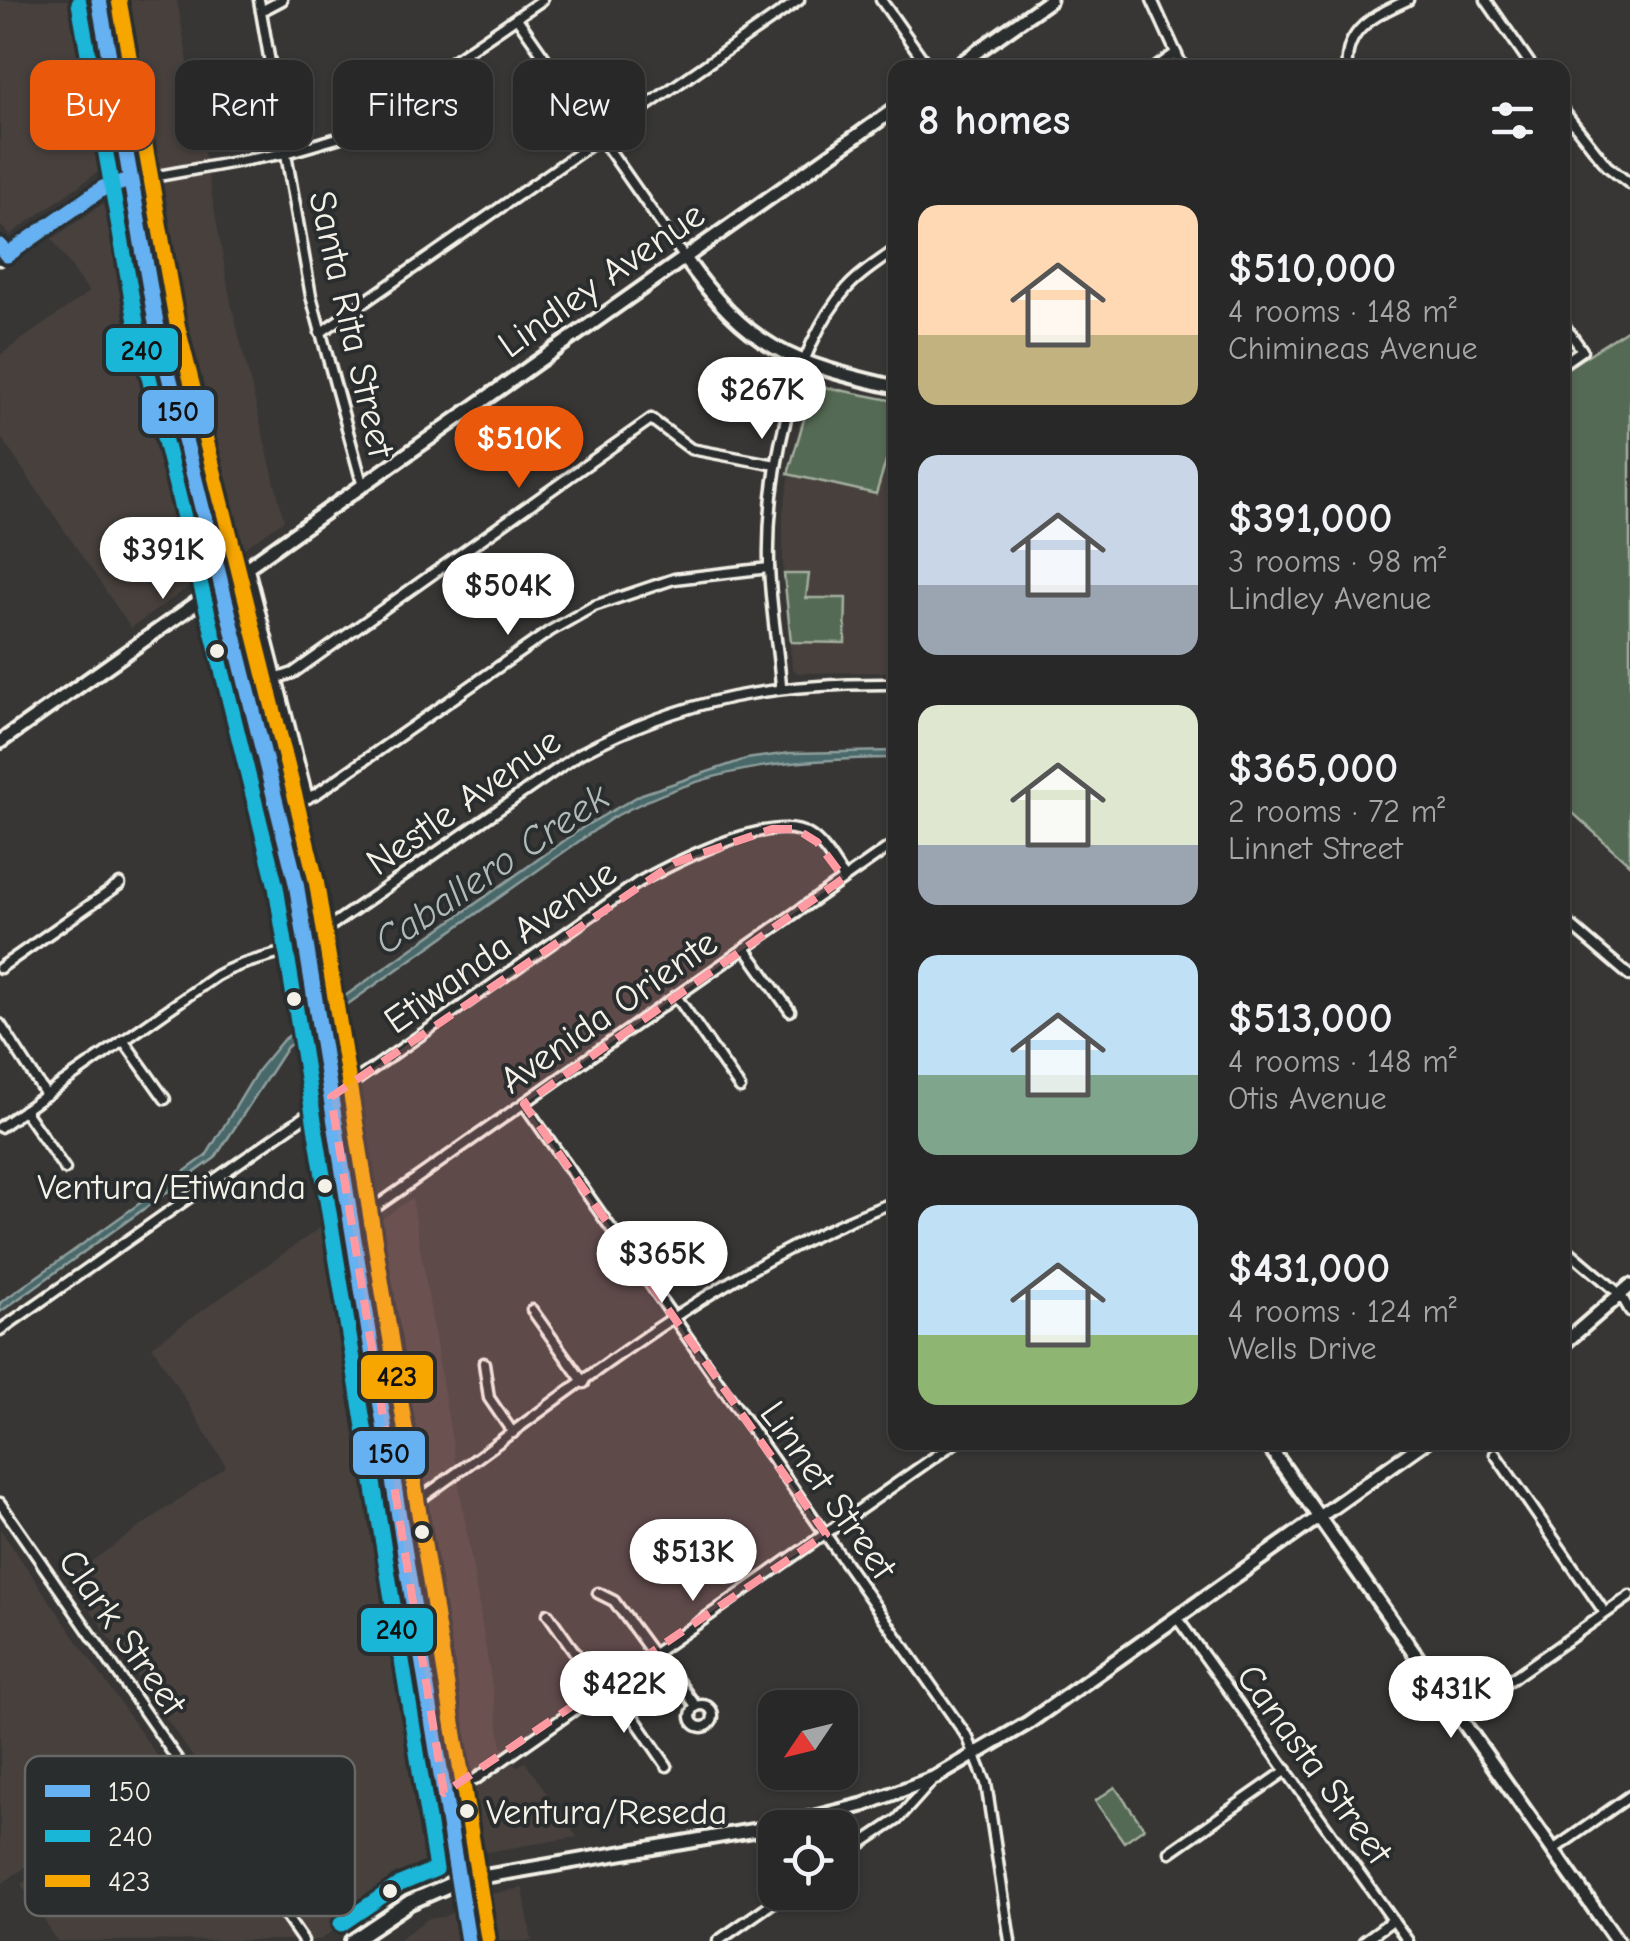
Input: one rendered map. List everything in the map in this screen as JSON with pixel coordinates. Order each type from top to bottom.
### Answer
[{"type":"main road","points":[[99,0],[157,328],[278,808],[306,942],[468,1941]]},
{"type":"main road","points":[[965,60],[1050,0]]},
{"type":"main road","name":"Lindley Avenue","points":[[0,742],[888,114]]},
{"type":"main road","points":[[684,257],[718,304],[746,331],[805,365],[888,385]]},
{"type":"main road","points":[[1570,1338],[1625,1290]]},
{"type":"main road","points":[[1272,1450],[1616,1941]]},
{"type":"main road","points":[[843,1810],[936,1777],[977,1756],[1414,1450]]},
{"type":"main road","points":[[352,1941],[410,1902],[458,1881],[758,1827]]},
{"type":"street","name":"Santa Rita Street","points":[[259,0],[320,333],[362,483]]},
{"type":"street","points":[[261,11],[282,0]]},
{"type":"street","points":[[0,246],[3,258],[103,188],[320,144],[362,126],[542,0]]},
{"type":"street","points":[[645,108],[799,0]]},
{"type":"street","points":[[882,0],[923,60]]},
{"type":"street","points":[[1152,0],[1179,60]]},
{"type":"street","points":[[1348,60],[1353,36],[1369,18],[1408,0]]},
{"type":"street","points":[[1486,0],[1528,60]]},
{"type":"street","points":[[516,18],[546,60]]},
{"type":"street","points":[[1167,60],[1176,53]]},
{"type":"street","points":[[1570,119],[1607,166],[1630,184]]},
{"type":"street","points":[[320,333],[585,150]]},
{"type":"street","points":[[609,150],[684,257]]},
{"type":"street","points":[[782,686],[769,568],[776,464],[805,365],[826,319],[847,288],[888,256]]},
{"type":"street","points":[[1570,333],[1582,350],[1570,358]]},
{"type":"street","points":[[278,678],[309,661],[650,419],[691,450],[776,464]]},
{"type":"street","points":[[248,564],[308,798]]},
{"type":"street","points":[[278,808],[308,798],[594,606],[674,578],[769,568]]},
{"type":"street","name":"Nestle Avenue","points":[[0,1127],[229,968],[306,942],[590,748],[662,715],[715,698],[782,686],[888,684]]},
{"type":"street","name":"Etiwanda Avenue","points":[[0,1330],[639,882],[674,863],[756,834],[796,829],[818,842],[844,878]]},
{"type":"street","name":"Avenida Oriente","points":[[351,1220],[524,1104],[888,848]]},
{"type":"street","points":[[0,968],[120,884]]},
{"type":"street","points":[[1570,925],[1630,976]]},
{"type":"street","points":[[745,948],[790,1011]]},
{"type":"street","points":[[676,996],[740,1088]]},
{"type":"street","points":[[0,1024],[46,1094]]},
{"type":"street","points":[[124,1040],[165,1099]]},
{"type":"street","points":[[722,1063],[732,1056]]},
{"type":"street","name":"Linnet Street","points":[[524,1104],[977,1756],[986,1783],[1010,1941]]},
{"type":"street","points":[[24,1110],[65,1169]]},
{"type":"street","points":[[398,1509],[420,1499],[676,1319],[809,1239],[888,1205]]},
{"type":"street","points":[[1570,1251],[1625,1290],[1630,1311]]},
{"type":"street","points":[[532,1310],[584,1383]]},
{"type":"street","points":[[484,1363],[489,1398],[513,1433]]},
{"type":"street","points":[[444,1794],[467,1785],[945,1450]]},
{"type":"street","points":[[1494,1454],[1606,1613]]},
{"type":"street","name":"Clark Street","points":[[0,1503],[175,1756]]},
{"type":"street","points":[[598,1593],[614,1601],[653,1654]]},
{"type":"street","points":[[1459,1716],[1630,1596]]},
{"type":"street","points":[[548,1614],[602,1691]]},
{"type":"street","name":"Canasta Street","points":[[1177,1618],[1408,1941]]},
{"type":"street","points":[[669,1669],[696,1706]]},
{"type":"street","points":[[611,1684],[667,1766]]},
{"type":"street","points":[[1170,1852],[1287,1770]]},
{"type":"street","points":[[858,1846],[896,1820],[936,1777]]},
{"type":"street","points":[[1553,1850],[1630,1796]]},
{"type":"street","points":[[718,1941],[762,1910]]},
{"type":"street","name":"Clark Street","points":[[286,1916],[303,1941]]},
{"type":"street","points":[[1364,1941],[1393,1920]]},
{"type":"highlighted area","points":[[772,829],[796,829],[817,842],[844,878],[524,1104],[826,1534],[444,1793],[331,1097],[674,863]]},
{"type":"shaded area","points":[[0,0],[76,0],[86,60],[30,60],[30,150],[102,150],[105,167],[10,235],[0,225]]},
{"type":"shaded area","points":[[120,0],[177,0],[188,60],[175,60],[175,150],[204,150],[231,303],[284,520],[242,550],[236,548],[181,335],[154,164],[148,150],[155,150],[155,60],[131,60]]},
{"type":"shaded area","points":[[104,203],[112,208],[136,341],[197,581],[131,628],[0,436],[0,355],[89,292],[52,239]]},
{"type":"shaded area","points":[[817,384],[888,399],[888,672],[798,673],[792,668],[783,566],[783,512],[799,424]]},
{"type":"shaded area","points":[[412,1198],[502,1747],[516,1767],[525,1762],[577,1837],[433,1861],[355,1916],[355,1756],[192,1756],[68,1578],[226,1466],[152,1346],[328,1222],[333,1254]]},
{"type":"shaded area","points":[[0,1529],[157,1756],[25,1756],[25,1868],[0,1885]]},
{"type":"shaded area","points":[[523,1888],[532,1941],[396,1941],[429,1918],[443,1917],[485,1895]]},
{"type":"shaded area","points":[[41,1916],[354,1916],[320,1940],[57,1941]]},
{"type":"green space","points":[[1630,328],[1630,865],[1570,810],[1570,367]]},
{"type":"green space","points":[[814,385],[888,400],[888,454],[876,494],[788,474]]},
{"type":"green space","points":[[784,574],[809,574],[806,598],[846,598],[845,643],[791,642]]},
{"type":"green space","points":[[1115,1787],[1144,1828],[1124,1842],[1095,1801]]},
{"type":"water","points":[[888,751],[888,758],[819,760],[716,776],[612,818],[287,1047],[215,1158],[0,1312],[0,1303],[206,1156],[258,1070],[283,1040],[585,826],[642,794],[746,759],[790,753]]},
{"type":"transit line","name":"150","points":[[99,0],[157,328],[296,883],[468,1941]]},
{"type":"transit line","name":"423","points":[[119,0],[177,324],[316,880],[488,1938]]},
{"type":"transit line","name":"240","points":[[79,3],[138,333],[276,887],[436,1869],[400,1884],[355,1915]]},
{"type":"transit line","name":"150","points":[[0,246],[7,255],[103,188],[130,180]]},
{"type":"transit line","name":"240","points":[[341,1924],[353,1916]]},
{"type":"place","name":"Ventura/Etiwanda","points":[[325,1186]]},
{"type":"place","name":"Ventura/Reseda","points":[[467,1811]]},
{"type":"water label","name":"Caballero Creek","points":[[491,868]]}]
